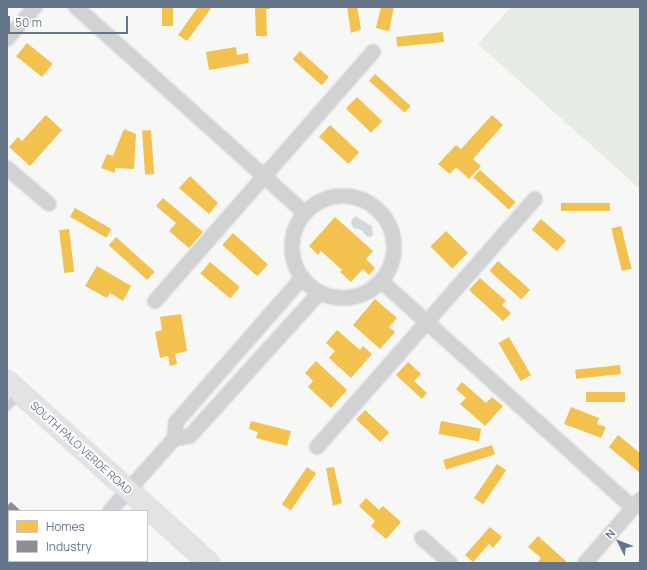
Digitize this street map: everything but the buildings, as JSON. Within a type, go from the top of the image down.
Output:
[{"type":"main road","name":"SOUTH PALO VERDE ROAD","points":[[11,393],[128,491],[208,563]]},
{"type":"street","points":[[7,39],[35,7]]},
{"type":"street","points":[[76,7],[305,213]]},
{"type":"street","points":[[155,301],[263,175],[373,52]]},
{"type":"street","points":[[7,168],[48,204]]},
{"type":"street","points":[[340,197],[363,200],[376,209],[389,226],[393,252],[389,267],[381,281],[368,292],[352,297],[335,298],[319,292],[302,278],[294,262],[292,245],[296,228],[305,213],[318,203],[340,197]]},
{"type":"street","points":[[317,447],[535,199]]},
{"type":"street","points":[[111,510],[174,439],[176,422],[302,278]]},
{"type":"street","points":[[381,281],[427,323],[637,504],[585,563]]},
{"type":"street","points":[[174,439],[190,436],[319,292]]},
{"type":"street","points":[[422,538],[450,563]]},
{"type":"shaded area","points":[[511,7],[640,7],[640,189],[478,44]]},
{"type":"shaded area","points":[[355,216],[372,226],[373,236],[368,237],[361,230],[353,228],[351,221]]}]
